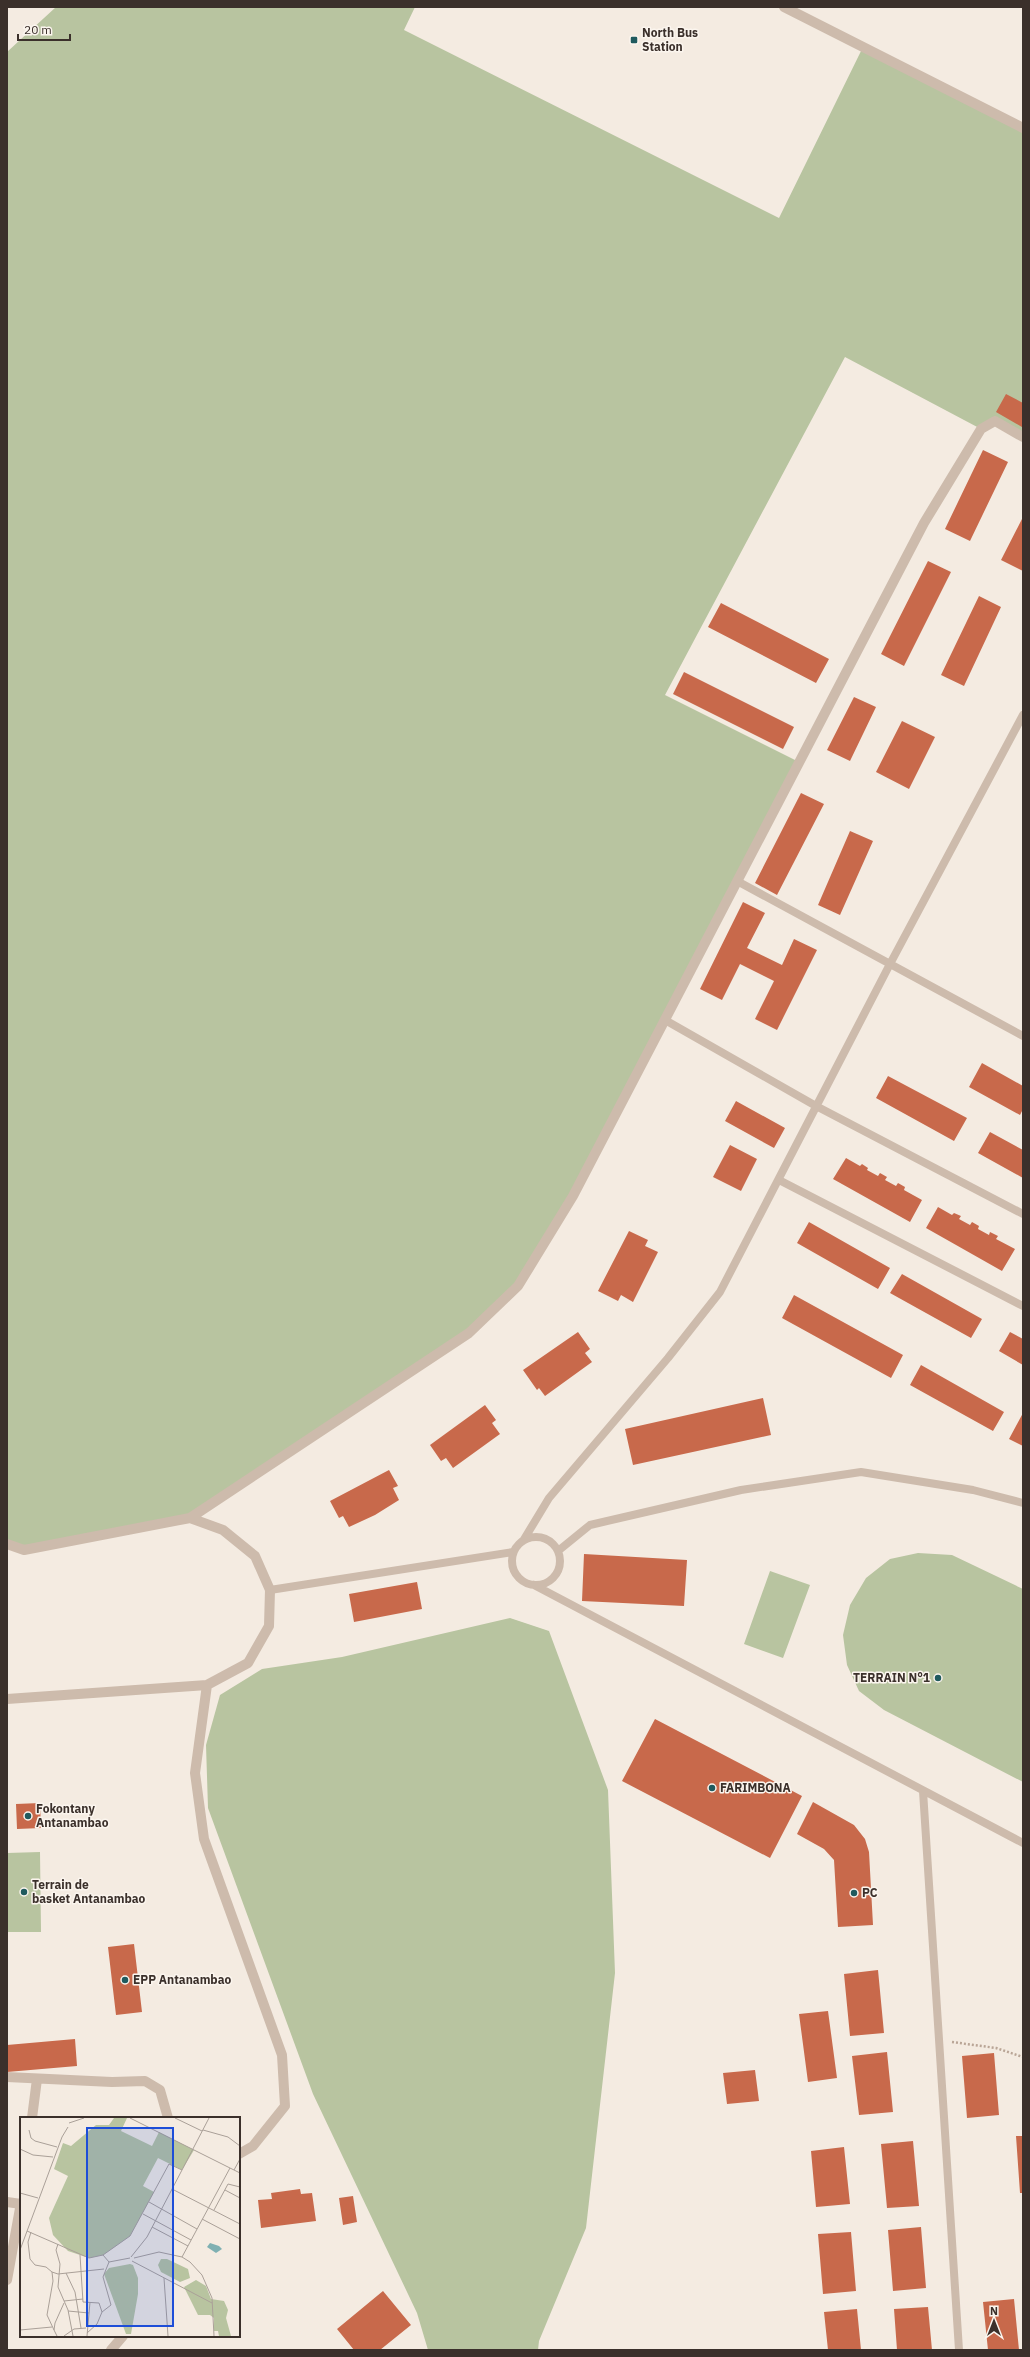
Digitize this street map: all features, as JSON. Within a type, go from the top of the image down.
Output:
[{"type":"street","points":[[784,7],[1023,128]]},
{"type":"street","points":[[7,1544],[24,1550],[190,1518],[469,1333],[518,1286],[573,1196],[924,523],[981,429],[995,422],[1023,437]]},
{"type":"street","points":[[7,1699],[207,1684],[248,1663],[269,1626],[270,1590],[255,1556],[223,1530],[190,1518]]},
{"type":"street","points":[[207,1684],[195,1773],[204,1838],[282,2055],[285,2106],[253,2146],[240,2153]]},
{"type":"street","points":[[7,2077],[112,2082],[145,2081],[160,2090],[168,2117]]},
{"type":"street","points":[[32,2117],[37,2079]]},
{"type":"street","points":[[7,2202],[20,2204]]},
{"type":"street","points":[[7,2280],[20,2209]]},
{"type":"street","points":[[111,2350],[122,2337]]},
{"type":"lane","points":[[1023,715],[1021,725],[890,964],[720,1292],[668,1358],[549,1498],[522,1541],[513,1552],[512,1567],[520,1580],[534,1585],[923,1792],[1023,1843]]},
{"type":"lane","points":[[737,881],[1023,1036]]},
{"type":"lane","points":[[665,1020],[816,1106],[1023,1214]]},
{"type":"lane","points":[[779,1180],[1023,1306]]},
{"type":"lane","points":[[558,1551],[590,1525],[741,1490],[861,1472],[973,1490],[1023,1503]]},
{"type":"lane","points":[[522,1541],[538,1537],[550,1542],[558,1551],[560,1559],[556,1575],[546,1583],[534,1585]]},
{"type":"lane","points":[[270,1590],[513,1552]]},
{"type":"lane","points":[[923,1792],[960,2350]]},
{"type":"path","points":[[939,2040],[996,2048],[1023,2057]]},
{"type":"green space","points":[[56,7],[415,7],[404,30],[779,218],[863,47],[1023,128],[1023,437],[995,422],[981,429],[845,357],[665,695],[799,762],[573,1196],[518,1286],[469,1333],[190,1518],[24,1550],[7,1544],[7,52]]},
{"type":"green space","name":"TERRAIN N°1","points":[[918,1553],[952,1555],[1023,1589],[1023,1782],[884,1710],[859,1691],[847,1665],[843,1635],[850,1605],[866,1578],[890,1559]]},
{"type":"green space","points":[[770,1571],[810,1585],[783,1658],[744,1644]]},
{"type":"green space","points":[[510,1618],[549,1631],[608,1790],[615,1973],[586,2228],[539,2341],[538,2350],[428,2350],[417,2313],[313,2094],[208,1808],[206,1745],[220,1695],[262,1669],[342,1657]]},
{"type":"green space","name":"Terrain de basket Antanambao","points":[[40,1852],[41,1932],[7,1932],[7,1853]]},
{"type":"building","points":[[1006,394],[1023,403],[1022,427],[996,412]]},
{"type":"building","points":[[983,450],[1008,462],[970,541],[945,529]]},
{"type":"building","points":[[1023,517],[1023,571],[1001,560]]},
{"type":"building","points":[[928,561],[951,572],[904,666],[881,654]]},
{"type":"building","points":[[979,596],[1001,607],[964,686],[941,675]]},
{"type":"building","points":[[721,603],[829,659],[816,683],[708,627]]},
{"type":"building","points":[[684,672],[794,727],[783,749],[673,694]]},
{"type":"building","points":[[854,697],[876,707],[850,761],[827,750]]},
{"type":"building","points":[[902,721],[935,737],[909,789],[876,772]]},
{"type":"building","points":[[801,793],[824,804],[777,895],[755,883]]},
{"type":"building","points":[[850,831],[873,841],[840,915],[818,905]]},
{"type":"building","points":[[743,902],[765,913],[747,948],[782,965],[794,939],[817,950],[777,1030],[755,1019],[774,981],[740,964],[722,1000],[700,989]]},
{"type":"building","points":[[982,1063],[1023,1086],[1023,1109],[1020,1115],[969,1087]]},
{"type":"building","points":[[888,1076],[967,1118],[954,1141],[876,1098]]},
{"type":"building","points":[[736,1101],[785,1128],[774,1148],[725,1121]]},
{"type":"building","points":[[990,1132],[1023,1150],[1023,1178],[978,1153]]},
{"type":"building","points":[[730,1145],[757,1159],[741,1191],[713,1177]]},
{"type":"building","points":[[846,1158],[860,1166],[862,1164],[868,1168],[867,1170],[878,1176],[880,1173],[887,1177],[885,1180],[896,1186],[898,1183],[905,1187],[904,1190],[922,1200],[910,1222],[833,1179]]},
{"type":"building","points":[[938,1207],[952,1215],[954,1213],[961,1216],[959,1219],[970,1225],[972,1222],[979,1226],[978,1229],[989,1235],[990,1232],[998,1236],[996,1239],[1015,1249],[1002,1271],[926,1228]]},
{"type":"building","points":[[809,1222],[890,1268],[878,1289],[797,1243]]},
{"type":"building","points":[[629,1231],[648,1240],[645,1246],[658,1252],[633,1302],[621,1295],[618,1301],[598,1291]]},
{"type":"building","points":[[902,1274],[982,1319],[971,1338],[890,1293]]},
{"type":"building","points":[[794,1295],[903,1355],[891,1378],[782,1318]]},
{"type":"building","points":[[578,1332],[590,1349],[585,1353],[592,1362],[545,1396],[539,1388],[537,1390],[523,1370]]},
{"type":"building","points":[[1010,1332],[1023,1339],[1023,1365],[999,1351]]},
{"type":"building","points":[[921,1365],[1004,1412],[993,1431],[910,1385]]},
{"type":"building","points":[[763,1398],[771,1435],[633,1465],[625,1429]]},
{"type":"building","points":[[485,1405],[496,1420],[492,1423],[500,1434],[453,1468],[446,1458],[441,1461],[430,1445]]},
{"type":"building","points":[[1023,1413],[1023,1446],[1009,1439]]},
{"type":"building","points":[[389,1470],[398,1486],[393,1488],[399,1500],[375,1515],[349,1527],[343,1516],[339,1518],[330,1501]]},
{"type":"building","points":[[584,1554],[687,1560],[684,1606],[582,1601]]},
{"type":"building","points":[[417,1582],[422,1609],[354,1622],[349,1594]]},
{"type":"building","name":"FARIMBONA","points":[[655,1719],[802,1796],[770,1858],[622,1781]]},
{"type":"building","name":"PC","points":[[813,1802],[854,1825],[865,1839],[869,1852],[873,1925],[838,1927],[834,1860],[824,1849],[797,1834]]},
{"type":"building","name":"Fokontany Antanambao","points":[[40,1803],[41,1828],[17,1829],[16,1804]]},
{"type":"building","name":"EPP Antanambao","points":[[134,1944],[142,2012],[116,2015],[108,1947]]},
{"type":"building","points":[[878,1970],[884,2033],[850,2036],[844,1974]]},
{"type":"building","points":[[828,2011],[837,2078],[808,2082],[799,2014]]},
{"type":"building","points":[[75,2039],[77,2066],[7,2072],[7,2045]]},
{"type":"building","points":[[887,2052],[893,2112],[859,2115],[852,2056]]},
{"type":"building","points":[[994,2053],[999,2115],[967,2118],[962,2056]]},
{"type":"building","points":[[755,2070],[759,2101],[727,2104],[723,2073]]},
{"type":"building","points":[[1016,2136],[1023,2136],[1023,2193],[1020,2193]]},
{"type":"building","points":[[913,2141],[919,2206],[887,2208],[881,2144]]},
{"type":"building","points":[[844,2147],[850,2204],[816,2207],[811,2151]]},
{"type":"building","points":[[300,2189],[301,2194],[312,2193],[316,2221],[261,2228],[258,2200],[272,2199],[271,2193]]},
{"type":"building","points":[[353,2196],[357,2222],[343,2225],[339,2198]]},
{"type":"building","points":[[921,2227],[926,2288],[893,2291],[888,2230]]},
{"type":"building","points":[[851,2232],[856,2291],[823,2294],[818,2234]]},
{"type":"building","points":[[383,2291],[411,2325],[380,2350],[354,2350],[337,2329]]},
{"type":"building","points":[[1014,2299],[1019,2350],[988,2350],[983,2302]]},
{"type":"building","points":[[928,2307],[932,2350],[897,2350],[894,2309]]},
{"type":"building","points":[[857,2309],[861,2350],[828,2350],[824,2312]]},
{"type":"place","name":"North Bus Station","points":[[634,40]]},
{"type":"place","name":"TERRAIN N°1","points":[[938,1678]]},
{"type":"place","name":"FARIMBONA","points":[[712,1788]]},
{"type":"place","name":"Fokontany Antanambao","points":[[28,1816]]},
{"type":"place","name":"Terrain de basket Antanambao","points":[[24,1892]]},
{"type":"place","name":"PC","points":[[854,1893]]},
{"type":"place","name":"EPP Antanambao","points":[[125,1980]]}]
